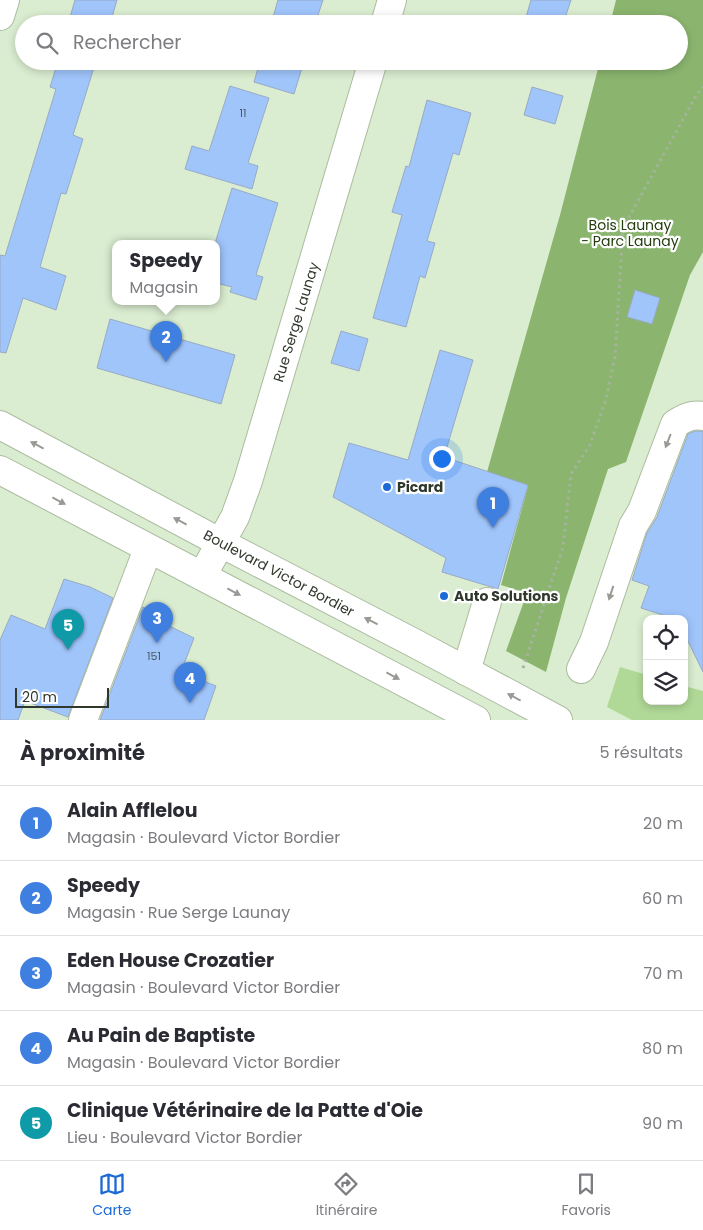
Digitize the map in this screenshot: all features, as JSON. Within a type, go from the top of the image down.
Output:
[{"type":"main road","points":[[0,16],[5,0]]},
{"type":"main road","points":[[388,15],[392,0]]},
{"type":"main road","name":"Rue Serge Launay","points":[[202,576],[235,517],[248,481],[371,70]]},
{"type":"main road","points":[[582,668],[594,642],[633,526],[642,511],[675,424],[685,417],[703,416]]},
{"type":"main road","name":"Boulevard Victor Bordier","points":[[0,425],[558,720]]},
{"type":"main road","points":[[0,470],[476,720]]},
{"type":"main road","points":[[83,720],[148,549]]},
{"type":"main road","points":[[466,671],[487,602]]},
{"type":"path","points":[[513,697],[564,547],[571,474],[590,445],[606,400],[615,357],[623,228],[697,94],[703,87]]},
{"type":"green space","name":"Bois Launay - Parc Launay","points":[[616,0],[703,0],[703,252],[690,275],[626,462],[608,469],[566,598],[546,672],[506,651],[527,593],[501,585],[528,486],[487,472],[560,215],[598,70],[688,70],[688,15],[612,15]]},
{"type":"green space","points":[[620,667],[643,674],[643,705],[688,705],[688,687],[703,691],[703,720],[632,720],[607,707]]},
{"type":"building","points":[[75,0],[117,0],[113,15],[71,15]]},
{"type":"building","points":[[278,0],[323,0],[318,15],[274,15]]},
{"type":"building","points":[[531,0],[571,0],[566,15],[527,15]]},
{"type":"building","points":[[55,70],[93,70],[73,135],[83,139],[66,194],[61,193],[40,267],[66,276],[56,310],[23,298],[6,353],[0,352],[0,255],[5,256],[56,89],[50,87]]},
{"type":"building","points":[[257,70],[301,70],[294,94],[254,82]]},
{"type":"building","points":[[230,86],[269,98],[248,163],[258,166],[252,189],[185,169],[192,146],[209,151]]},
{"type":"building","points":[[532,87],[563,96],[555,124],[524,115]]},
{"type":"building","points":[[427,100],[471,113],[459,155],[453,153],[427,241],[435,243],[425,278],[420,276],[406,327],[373,318],[402,215],[392,212],[406,166],[409,167]]},
{"type":"building","points":[[232,188],[278,203],[256,275],[263,277],[256,300],[230,292],[232,287],[220,284],[220,240],[216,240]]},
{"type":"building","points":[[635,290],[660,298],[652,324],[627,317]]},
{"type":"building","points":[[110,319],[235,355],[221,404],[97,368]]},
{"type":"building","points":[[341,331],[368,339],[359,371],[331,363]]},
{"type":"building","points":[[440,350],[473,360],[444,457],[528,485],[498,589],[442,572],[446,558],[333,497],[349,443],[408,460]]},
{"type":"building","points":[[695,431],[703,431],[703,672],[688,641],[688,615],[663,615],[641,608],[649,586],[632,580],[647,533],[657,517],[688,434]]},
{"type":"building","points":[[64,579],[90,587],[113,598],[68,717],[25,701],[18,720],[0,720],[0,640],[11,615],[45,629]]},
{"type":"building","points":[[143,607],[162,618],[161,622],[194,638],[181,672],[216,686],[204,720],[100,720]]},
{"type":"place","name":"Speedy","points":[[166,362]]},
{"type":"place","name":"Picard","points":[[387,487]]},
{"type":"place","name":"Alain Afflelou","points":[[493,528]]},
{"type":"place","name":"Auto Solutions","points":[[444,596]]},
{"type":"place","name":"Eden House Crozatier","points":[[157,643]]},
{"type":"place","name":"Clinique Vétérinaire de la Patte d'Oie","points":[[68,650]]},
{"type":"place","name":"Au Pain de Baptiste","points":[[190,703]]}]
